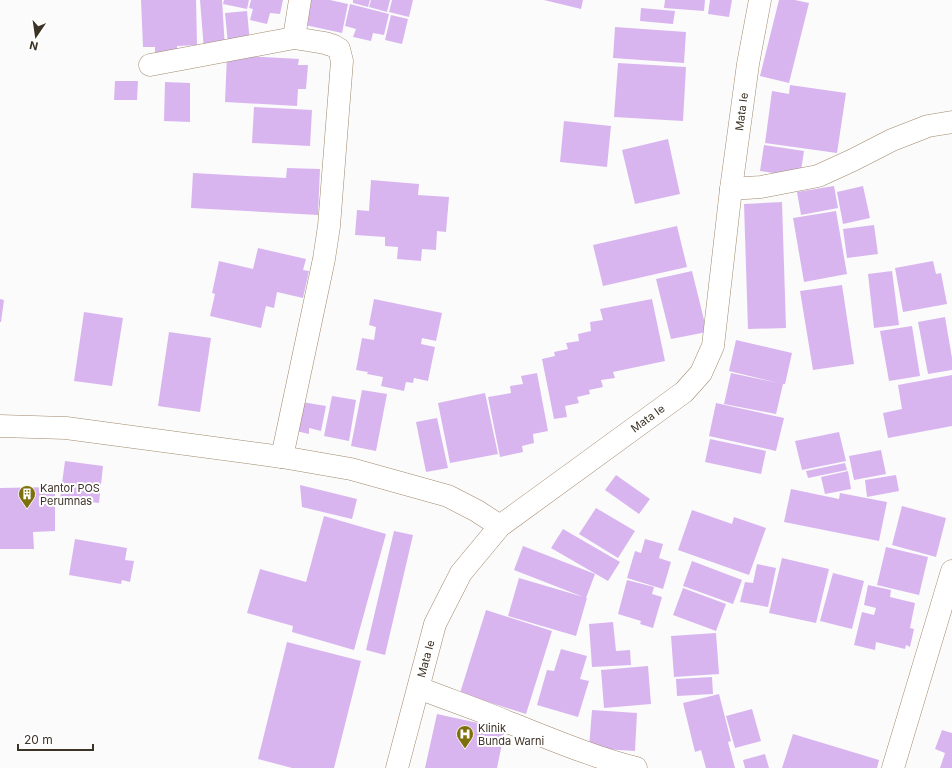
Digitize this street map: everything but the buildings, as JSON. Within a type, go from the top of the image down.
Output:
[{"type":"street","points":[[294,38],[300,0]]},
{"type":"street","name":"Mata Ie","points":[[397,768],[435,624],[461,573],[500,526],[684,392],[701,373],[713,346],[731,189],[748,64],[760,0]]},
{"type":"street","points":[[150,65],[294,38],[325,43],[334,46],[339,50],[342,61],[329,226],[324,259],[282,457]]},
{"type":"street","points":[[731,189],[761,187],[818,176],[892,140],[928,126],[952,122]]},
{"type":"street","points":[[0,426],[66,428],[282,457],[350,469],[448,496],[477,510],[500,526]]},
{"type":"street","points":[[893,768],[952,571]]},
{"type":"street","points":[[419,688],[618,764],[636,768]]},
{"type":"place","name":"Kantor POS Perumnas","points":[[27,509]]},
{"type":"place","name":"Klinik Bunda Warni","points":[[465,749]]}]
